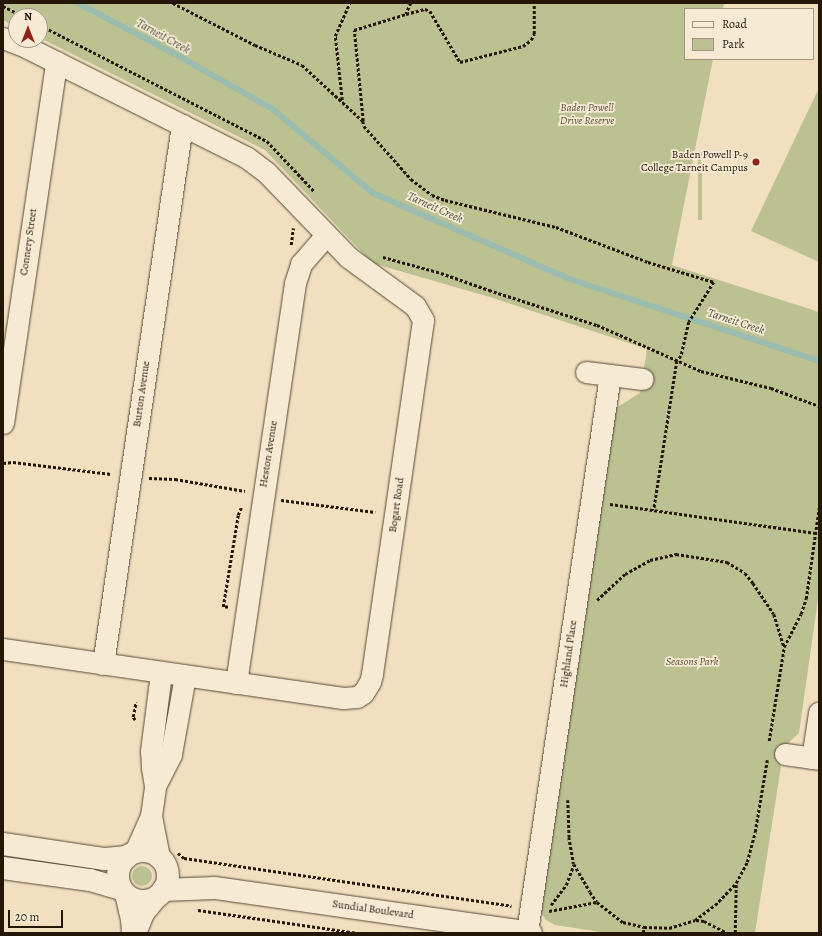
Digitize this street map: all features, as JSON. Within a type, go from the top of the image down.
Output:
[{"type":"street","points":[[3,38],[26,47],[182,124],[232,149],[257,164],[326,235]]},
{"type":"street","name":"Connery Street","points":[[3,423],[56,62]]},
{"type":"street","name":"Burton Avenue","points":[[103,664],[182,124]]},
{"type":"street","name":"Bogart Road","points":[[236,683],[343,698],[357,696],[367,689],[372,674],[423,320],[415,306],[361,268],[326,235]]},
{"type":"street","name":"Heston Avenue","points":[[236,683],[258,496],[297,273],[306,257],[326,235]]},
{"type":"street","points":[[586,372],[643,379]]},
{"type":"street","name":"Highland Place","points":[[528,932],[610,375]]},
{"type":"street","points":[[3,649],[236,683]]},
{"type":"street","points":[[132,933],[130,909],[118,876],[119,868],[131,854],[151,816],[155,786],[151,757],[152,729],[161,673]]},
{"type":"street","points":[[155,786],[171,754],[184,676]]},
{"type":"street","points":[[774,752],[816,759],[819,713]]},
{"type":"street","points":[[152,729],[175,733]]},
{"type":"street","points":[[135,933],[143,913],[160,893],[167,875],[160,855],[151,816]]},
{"type":"street","points":[[3,844],[105,859],[151,852],[160,855]]},
{"type":"street","name":"Sundial Boulevard","points":[[160,855],[215,888]]},
{"type":"street","points":[[3,868],[90,880],[123,891],[132,898],[140,900],[149,900],[160,893]]},
{"type":"street","name":"Sundial Boulevard","points":[[160,893],[215,888],[531,933]]},
{"type":"path","points":[[173,3],[255,45],[295,61],[313,74],[363,121]]},
{"type":"path","points":[[342,100],[335,36],[350,3]]},
{"type":"path","points":[[406,14],[411,3]]},
{"type":"path","points":[[534,3],[534,34],[531,40],[523,46],[460,62],[430,11],[426,9],[354,30],[364,126],[411,179],[432,195],[452,202],[556,227],[648,262],[714,282],[689,322],[681,356],[677,361],[654,510]]},
{"type":"path","points":[[48,29],[267,141],[321,198]]},
{"type":"path","points":[[290,247],[294,224]]},
{"type":"path","points":[[382,257],[441,273],[488,290],[598,325],[644,344],[677,361],[715,375],[771,388],[819,406]]},
{"type":"path","points":[[3,463],[13,462],[130,477],[175,479],[236,488],[258,496],[396,515]]},
{"type":"path","points":[[230,608],[224,607],[238,515],[248,498],[258,496]]},
{"type":"path","points":[[609,512],[610,504],[816,533]]},
{"type":"path","points":[[569,795],[569,837],[574,864],[581,879],[598,902],[623,922],[644,927],[669,928],[695,920],[715,905],[736,883],[747,862],[756,832],[774,752],[784,647],[801,614],[806,599],[819,508]]},
{"type":"path","points":[[596,594],[595,601],[625,574],[650,560],[676,554],[727,562],[745,573],[774,614],[784,647]]},
{"type":"path","points":[[160,855],[166,843],[184,858],[531,910]]},
{"type":"path","points":[[574,864],[566,885],[559,896],[544,912],[598,902]]},
{"type":"path","points":[[735,933],[736,883]]},
{"type":"path","points":[[197,910],[357,933]]},
{"type":"path","points":[[695,920],[704,921],[728,933]]},
{"type":"path","points":[[643,933],[644,927]]},
{"type":"green space","points":[[3,3],[724,3],[723,8],[684,8],[684,60],[713,60],[672,265],[819,312],[819,592],[799,733],[784,747],[755,933],[607,933],[555,925],[546,920],[542,914],[540,906],[611,411],[640,393],[647,349],[493,298],[372,263],[265,150],[48,42],[48,8],[8,8],[8,23],[3,20]]},
{"type":"green space","points":[[819,88],[819,262],[751,231]]},
{"type":"green space","points":[[698,152],[702,152],[702,220],[698,220]]},
{"type":"green space","points":[[142,866],[149,869],[152,876],[149,883],[142,886],[135,883],[132,876],[135,869]]},
{"type":"waterway","name":"Tarneit Creek","points":[[78,3],[184,59],[273,109],[373,193],[570,279],[819,361]]},
{"type":"place","name":"Baden Powell P-9 College Tarneit Campus","points":[[756,162]]},
{"type":"park label","name":"Baden Powell Drive Reserve","points":[[587,115]]},
{"type":"park label","name":"Seasons Park","points":[[692,662]]}]
